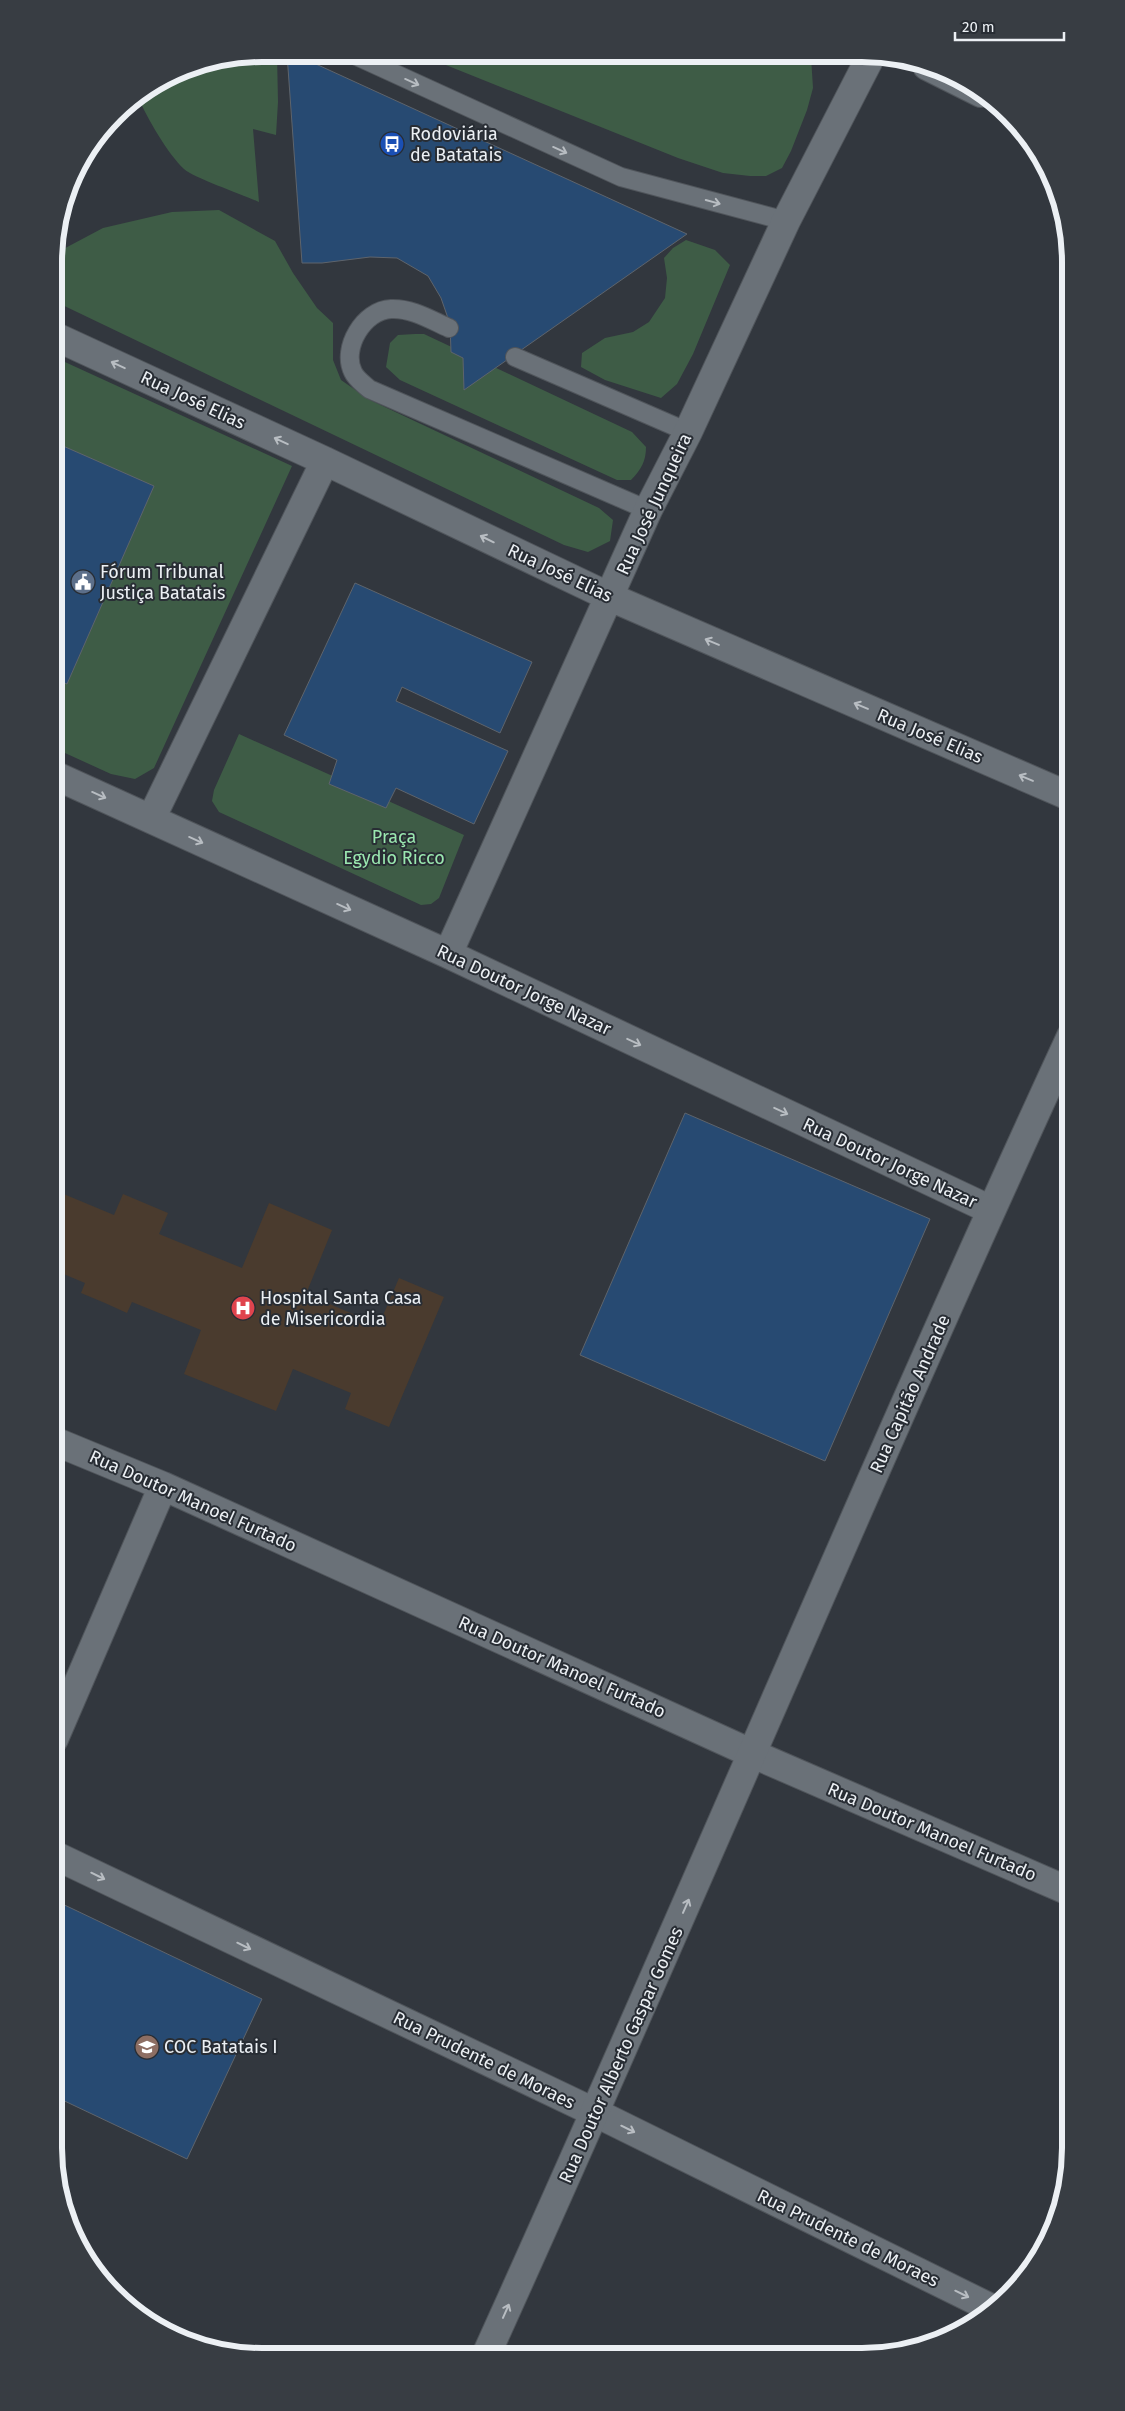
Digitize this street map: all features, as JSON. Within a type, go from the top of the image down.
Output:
[{"type":"street","name":"Rua José Junqueira","points":[[448,954],[648,510],[688,432],[786,221],[868,62]]},
{"type":"street","name":"Rua José Elias","points":[[62,340],[325,461],[610,597],[1062,793]]},
{"type":"street","points":[[151,819],[325,461]]},
{"type":"street","name":"Rua Doutor Jorge Nazar","points":[[62,779],[448,954],[991,1210]]},
{"type":"street","name":"Rua Capitão Andrade","points":[[753,1754],[991,1210],[1062,1056]]},
{"type":"street","name":"Rua Doutor Manoel Furtado","points":[[62,1444],[163,1486],[753,1754],[1062,1888]]},
{"type":"street","points":[[62,1720],[163,1486]]},
{"type":"street","name":"Rua Doutor Alberto Gaspar Gomes","points":[[489,2348],[596,2114],[753,1754]]},
{"type":"street","name":"Rua Prudente de Moraes","points":[[62,1859],[596,2114],[986,2306]]},
{"type":"lane","points":[[369,62],[621,177],[786,221]]},
{"type":"lane","points":[[449,328],[409,310],[389,309],[369,318],[357,331],[350,359],[353,373],[369,389],[648,510]]},
{"type":"lane","points":[[516,357],[688,432]]},
{"type":"shaded area","name":"Hospital Santa Casa de Misericordia","points":[[62,1193],[114,1215],[123,1194],[168,1213],[159,1234],[242,1268],[269,1203],[332,1230],[306,1294],[379,1325],[399,1278],[444,1297],[389,1427],[345,1409],[351,1393],[293,1369],[276,1411],[184,1374],[201,1330],[132,1302],[127,1313],[81,1293],[85,1283],[62,1273]]},
{"type":"green space","points":[[277,62],[276,135],[253,129],[259,202],[189,173],[171,154],[141,104],[162,89],[198,73],[236,64]]},
{"type":"green space","points":[[438,62],[811,62],[813,88],[807,110],[791,151],[782,168],[766,176],[750,176],[723,173],[678,158]]},
{"type":"green space","points":[[219,210],[275,241],[293,273],[317,308],[333,323],[333,360],[341,380],[370,400],[599,508],[613,520],[610,541],[588,552],[564,545],[62,305],[63,249],[103,228],[172,212]]},
{"type":"green space","points":[[686,240],[715,250],[730,265],[693,354],[677,384],[661,398],[605,380],[581,367],[582,353],[605,338],[633,332],[649,322],[665,298],[667,278],[664,258],[673,248]]},
{"type":"green space","points":[[424,334],[632,432],[646,447],[644,461],[638,473],[631,480],[617,480],[400,380],[386,367],[390,343],[398,335]]},
{"type":"green space","points":[[62,361],[292,466],[154,768],[135,779],[111,774],[62,752]]},
{"type":"green space","name":"Praça Egydio Ricco","points":[[239,734],[464,835],[439,898],[431,904],[421,905],[219,812],[212,801],[214,790]]},
{"type":"building","name":"Rodoviária de Batatais","points":[[288,62],[311,62],[687,234],[464,390],[463,358],[451,352],[450,324],[441,298],[428,276],[397,258],[370,257],[322,263],[302,263]]},
{"type":"building","name":"Fórum Tribunal Justiça Batatais","points":[[62,446],[154,486],[67,684],[62,682]]},
{"type":"building","points":[[355,583],[532,662],[500,733],[402,687],[396,701],[508,751],[474,824],[396,788],[386,808],[329,784],[337,760],[284,735]]},
{"type":"building","points":[[685,1113],[930,1219],[825,1461],[580,1355]]},
{"type":"building","name":"COC Batatais I","points":[[62,1904],[262,1999],[187,2159],[62,2100]]},
{"type":"place","name":"Rodoviária de Batatais","points":[[392,144]]},
{"type":"place","name":"Fórum Tribunal Justiça Batatais","points":[[83,582]]},
{"type":"place","name":"Hospital Santa Casa de Misericordia","points":[[243,1308]]},
{"type":"place","name":"COC Batatais I","points":[[147,2047]]}]
